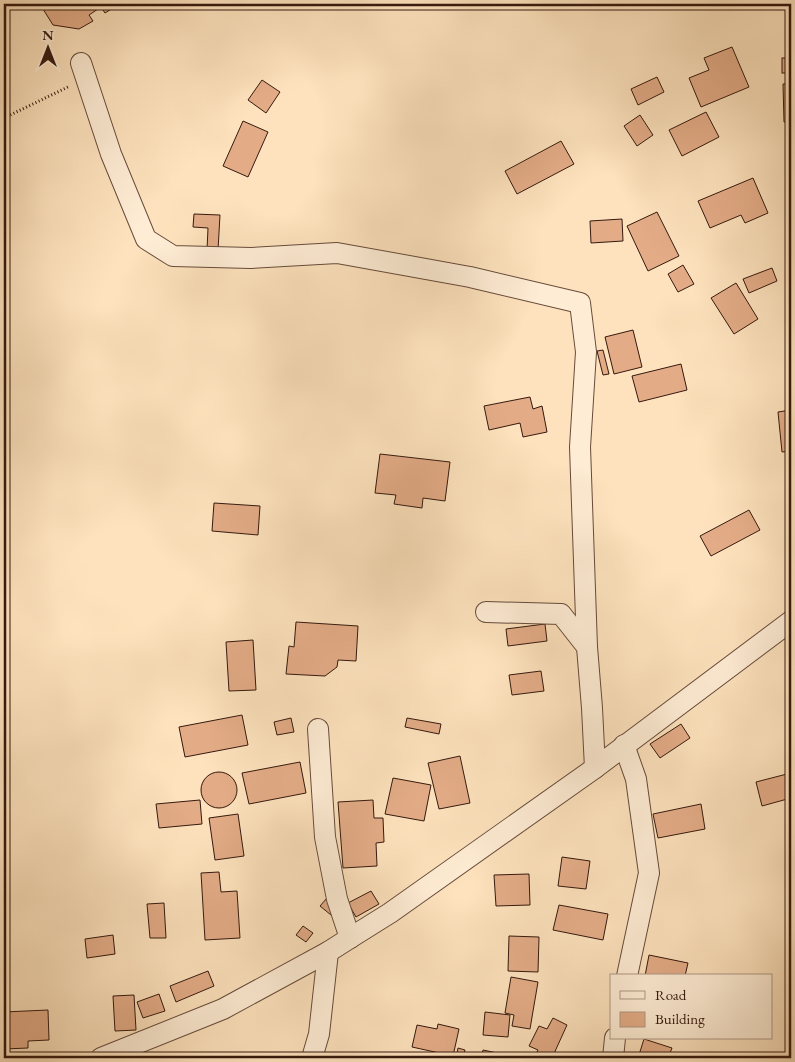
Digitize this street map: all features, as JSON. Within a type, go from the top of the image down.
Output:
[{"type":"street","points":[[84,71],[112,154],[146,239],[174,256],[251,258],[337,252],[470,277],[580,304],[586,352],[580,447],[587,647],[595,768]]},
{"type":"street","points":[[486,612],[561,614],[587,647]]},
{"type":"street","points":[[101,1058],[223,1009],[328,952],[390,913],[595,768],[791,621]]},
{"type":"street","points":[[318,729],[325,837],[337,899],[350,938]]},
{"type":"street","points":[[624,745],[636,779],[649,873],[627,974]]},
{"type":"street","points":[[312,1058],[319,1034],[328,952]]},
{"type":"street","points":[[613,1058],[615,1040]]},
{"type":"path","points":[[4,118],[84,71]]},
{"type":"building","points":[[52,4],[118,5],[105,13],[101,7],[89,15],[93,21],[79,29],[53,25],[43,9]]},
{"type":"building","points":[[732,47],[749,87],[701,107],[689,78],[709,70],[704,58]]},
{"type":"building","points":[[782,58],[791,58],[791,73],[782,73]]},
{"type":"building","points":[[657,77],[664,92],[638,105],[631,89]]},
{"type":"building","points":[[262,80],[280,92],[266,113],[248,100]]},
{"type":"building","points":[[783,84],[791,84],[791,122],[784,122]]},
{"type":"building","points":[[706,112],[719,137],[682,156],[669,130]]},
{"type":"building","points":[[640,115],[653,135],[637,146],[624,126]]},
{"type":"building","points":[[243,121],[268,132],[248,177],[223,166]]},
{"type":"building","points":[[561,141],[574,164],[517,194],[505,171]]},
{"type":"building","points":[[753,178],[768,213],[745,223],[741,215],[710,228],[698,201]]},
{"type":"building","points":[[657,212],[679,256],[648,271],[627,226]]},
{"type":"building","points":[[194,214],[220,215],[218,250],[207,250],[208,228],[193,227]]},
{"type":"building","points":[[622,219],[623,241],[591,243],[590,221]]},
{"type":"building","points":[[683,265],[694,284],[678,292],[668,274]]},
{"type":"building","points":[[772,268],[777,281],[749,293],[743,279]]},
{"type":"building","points":[[736,283],[758,319],[734,334],[711,298]]},
{"type":"building","points":[[633,330],[642,367],[614,374],[605,337]]},
{"type":"building","points":[[603,350],[609,374],[603,375],[597,351]]},
{"type":"building","points":[[681,364],[687,390],[639,402],[632,376]]},
{"type":"building","points":[[530,397],[533,409],[542,406],[547,432],[523,437],[520,423],[489,430],[484,406]]},
{"type":"building","points":[[791,410],[791,451],[782,452],[778,412]]},
{"type":"building","points":[[380,454],[450,462],[445,501],[423,498],[422,508],[394,504],[396,495],[375,493]]},
{"type":"building","points":[[214,503],[260,506],[258,535],[212,531]]},
{"type":"building","points":[[749,510],[760,530],[711,556],[700,536]]},
{"type":"building","points":[[296,622],[358,626],[356,661],[338,660],[337,667],[325,676],[286,674],[289,646],[294,647]]},
{"type":"building","points":[[545,624],[547,641],[508,646],[506,629]]},
{"type":"building","points":[[253,640],[256,690],[229,691],[226,642]]},
{"type":"building","points":[[541,671],[544,691],[512,695],[509,675]]},
{"type":"building","points":[[242,715],[248,745],[185,757],[179,727]]},
{"type":"building","points":[[291,718],[294,732],[277,735],[274,722]]},
{"type":"building","points":[[407,718],[441,724],[439,734],[405,727]]},
{"type":"building","points":[[681,724],[690,738],[660,758],[650,744]]},
{"type":"building","points":[[460,756],[470,803],[439,809],[428,763]]},
{"type":"building","points":[[300,762],[306,793],[249,804],[242,773]]},
{"type":"building","points":[[219,772],[231,778],[237,790],[231,802],[219,808],[207,802],[201,790],[207,778]]},
{"type":"building","points":[[787,774],[791,798],[762,806],[756,782]]},
{"type":"building","points":[[393,778],[431,785],[424,821],[385,814]]},
{"type":"building","points":[[200,800],[202,824],[159,828],[156,804]]},
{"type":"building","points":[[373,800],[374,818],[383,818],[384,842],[376,843],[377,866],[343,868],[338,802]]},
{"type":"building","points":[[701,804],[705,829],[658,838],[653,814]]},
{"type":"building","points":[[238,814],[244,856],[215,860],[209,818]]},
{"type":"building","points":[[562,857],[590,861],[586,889],[558,886]]},
{"type":"building","points":[[219,872],[221,892],[237,891],[240,938],[205,940],[201,873]]},
{"type":"building","points":[[529,874],[530,905],[496,906],[494,875]]},
{"type":"building","points":[[371,891],[379,904],[356,917],[348,903]]},
{"type":"building","points":[[327,898],[338,908],[331,915],[320,906]]},
{"type":"building","points":[[164,903],[166,938],[150,938],[147,904]]},
{"type":"building","points":[[559,905],[608,914],[603,940],[553,930]]},
{"type":"building","points":[[303,926],[313,933],[306,942],[296,935]]},
{"type":"building","points":[[113,935],[115,954],[87,958],[85,939]]},
{"type":"building","points":[[509,936],[539,937],[538,972],[508,971]]},
{"type":"building","points":[[649,955],[688,963],[685,974],[645,974]]},
{"type":"building","points":[[208,971],[214,986],[176,1002],[170,986]]},
{"type":"building","points":[[511,977],[538,982],[530,1029],[512,1026],[514,1015],[505,1013]]},
{"type":"building","points":[[159,994],[165,1011],[143,1018],[137,1002]]},
{"type":"building","points":[[134,995],[136,1030],[115,1031],[113,996]]},
{"type":"building","points":[[48,1010],[49,1040],[28,1041],[28,1048],[4,1049],[4,1012]]},
{"type":"building","points":[[485,1012],[510,1015],[508,1037],[483,1035]]},
{"type":"building","points":[[553,1018],[567,1025],[552,1058],[550,1058],[529,1046],[539,1026],[547,1029]]},
{"type":"building","points":[[438,1024],[459,1029],[453,1056],[412,1047],[417,1025],[437,1029]]},
{"type":"building","points":[[644,1040],[672,1048],[668,1058],[638,1058]]},
{"type":"building","points":[[458,1048],[465,1050],[463,1058],[456,1058]]},
{"type":"building","points":[[483,1050],[502,1054],[501,1058],[481,1058]]}]
